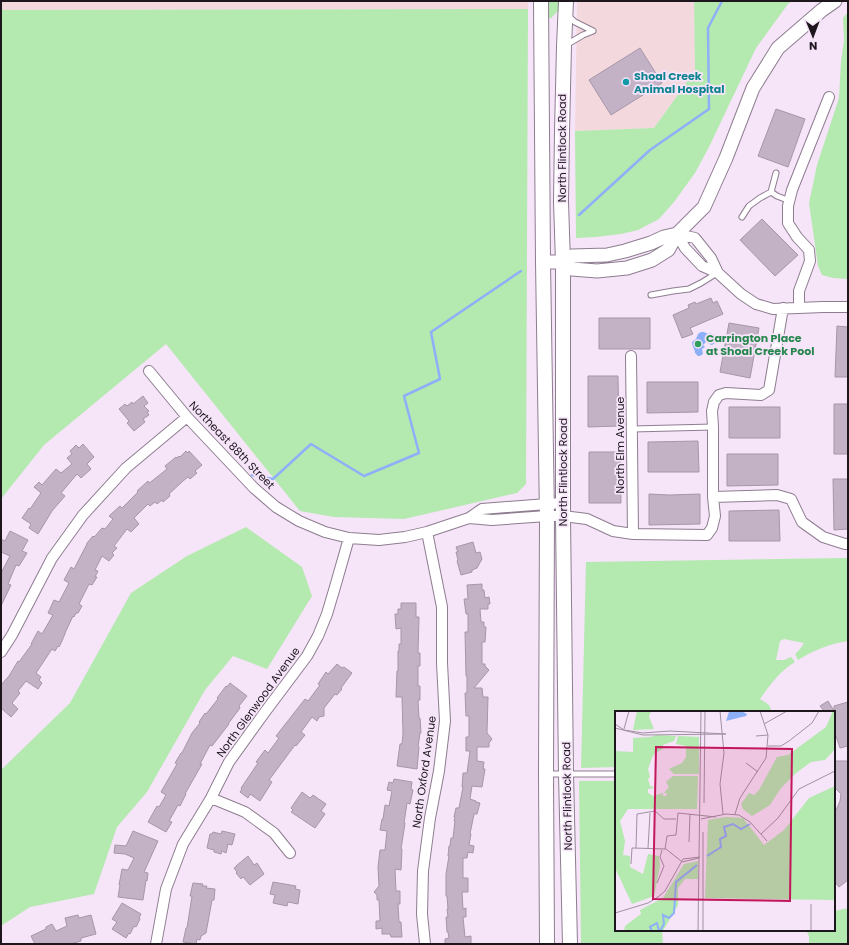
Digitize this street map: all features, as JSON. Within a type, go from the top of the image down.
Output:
[{"type":"main road","name":"North Flintlock Road","points":[[541,1],[547,510],[547,944]]},
{"type":"main road","name":"North Flintlock Road","points":[[566,6],[561,202],[563,262],[563,510],[566,774],[570,944]]},
{"type":"main road","points":[[541,33],[564,39]]},
{"type":"street","points":[[677,234],[704,207],[726,158],[753,88],[778,48],[822,10],[835,1]]},
{"type":"street","points":[[799,308],[799,292],[810,261],[809,250],[797,237],[788,223],[788,206],[792,190],[829,97]]},
{"type":"street","points":[[543,262],[563,262],[572,256],[606,255],[625,251],[677,234],[695,238],[711,258],[718,273],[741,294],[756,304],[773,309],[848,307]]},
{"type":"street","points":[[783,308],[769,390],[761,395],[726,393],[719,395],[714,402],[712,411],[713,497],[777,494],[791,499],[802,522],[823,537],[848,544]]},
{"type":"street","name":"North Elm Avenue","points":[[631,356],[632,534]]},
{"type":"street","name":"Northeast 88th Street","points":[[149,371],[187,417],[254,488],[276,507],[299,521],[325,532],[349,538],[378,540],[405,537],[427,532],[469,518],[482,509],[563,510],[613,531],[632,534],[707,535],[712,528],[715,516],[713,497]]},
{"type":"street","points":[[1,652],[12,635],[52,558],[83,514],[126,468],[187,417]]},
{"type":"street","name":"North Oxford Avenue","points":[[425,944],[422,914],[423,871],[445,721],[442,663],[442,607],[427,532]]},
{"type":"street","name":"North Glenwood Avenue","points":[[156,944],[166,889],[183,844],[211,798],[229,762],[307,656],[318,636],[327,614],[349,538]]},
{"type":"street","points":[[211,798],[245,812],[274,833],[290,853]]},
{"type":"lane","points":[[564,39],[593,31],[575,22],[568,16],[566,6]]},
{"type":"lane","points":[[742,217],[749,206],[771,192],[776,173]]},
{"type":"lane","points":[[771,192],[790,201]]},
{"type":"lane","points":[[651,295],[672,290],[689,289],[718,273]]},
{"type":"lane","points":[[632,429],[712,427]]},
{"type":"lane","points":[[546,774],[615,774]]},
{"type":"shaded area","points":[[1,1],[528,1],[528,9],[1,10]]},
{"type":"shaded area","points":[[577,1],[694,1],[695,71],[654,128],[575,131]]},
{"type":"green space","points":[[547,1],[562,1],[559,9],[551,18],[547,15]]},
{"type":"green space","points":[[694,1],[792,1],[788,4],[756,48],[695,173],[674,202],[659,219],[638,230],[621,234],[576,238],[575,131],[654,128],[695,71]]},
{"type":"green space","points":[[528,9],[526,484],[517,493],[404,519],[334,517],[300,511],[166,344],[44,445],[1,499],[1,10]]},
{"type":"green space","points":[[848,12],[848,279],[833,278],[822,275],[818,266],[809,203],[817,165],[839,98],[841,61],[844,41],[843,18]]},
{"type":"green space","points":[[246,527],[302,567],[312,596],[267,669],[233,656],[205,690],[147,792],[117,827],[94,894],[30,907],[1,926],[1,770],[70,703],[131,593],[187,556]]},
{"type":"green space","points":[[848,558],[848,641],[822,648],[798,660],[795,654],[804,643],[784,639],[780,641],[776,660],[784,660],[791,657],[795,662],[780,674],[760,699],[769,705],[772,711],[615,711],[615,767],[581,768],[586,562]]},
{"type":"green space","points":[[579,781],[615,781],[615,931],[662,931],[663,944],[581,944]]},
{"type":"green space","points":[[848,908],[848,944],[809,944],[809,936],[806,931],[835,931],[835,911]]},
{"type":"water","name":"Carrington Place at Shoal Creek Pool","points":[[701,332],[708,334],[710,333],[716,336],[717,339],[712,345],[706,342],[703,345],[705,347],[702,349],[703,354],[698,356],[695,353],[692,342]]},
{"type":"building","name":"Shoal Creek Animal Hospital","points":[[640,48],[662,83],[611,115],[589,80]]},
{"type":"building","points":[[776,109],[805,119],[788,167],[758,156]]},
{"type":"building","points":[[762,219],[798,255],[775,276],[740,240]]},
{"type":"building","points":[[711,298],[713,303],[717,301],[723,314],[690,328],[693,334],[682,338],[673,315],[689,308],[688,305],[695,302],[696,304]]},
{"type":"building","points":[[599,318],[650,318],[650,349],[599,349]]},
{"type":"building","points":[[729,323],[759,328],[750,378],[720,372]]},
{"type":"building","points":[[837,326],[848,327],[848,377],[835,377]]},
{"type":"building","points":[[588,376],[618,376],[619,426],[588,427]]},
{"type":"building","points":[[647,382],[698,382],[698,412],[647,413]]},
{"type":"building","points":[[143,396],[148,403],[144,406],[149,411],[147,412],[149,415],[143,419],[145,422],[134,431],[127,423],[129,421],[119,409],[125,404],[127,406],[132,402],[133,404]]},
{"type":"building","points":[[834,404],[848,404],[848,454],[834,454]]},
{"type":"building","points":[[729,407],[780,407],[780,438],[729,438]]},
{"type":"building","points":[[698,441],[699,472],[648,472],[648,442]]},
{"type":"building","points":[[83,444],[94,457],[87,464],[91,469],[81,478],[77,474],[61,493],[65,496],[52,511],[38,534],[29,528],[31,524],[22,518],[41,493],[34,487],[39,482],[42,485],[56,469],[61,473],[72,464],[67,458],[72,454],[70,451],[76,445],[79,448]]},
{"type":"building","points":[[186,451],[188,453],[189,451],[202,465],[195,471],[197,473],[190,479],[188,477],[183,481],[163,502],[162,500],[157,504],[155,502],[150,506],[148,504],[134,518],[139,524],[131,532],[127,529],[114,546],[117,548],[112,553],[114,555],[109,561],[102,556],[95,570],[98,571],[95,577],[97,577],[92,585],[89,584],[79,604],[82,606],[78,613],[76,613],[74,617],[73,616],[59,647],[58,646],[55,651],[52,649],[36,673],[41,677],[39,680],[42,683],[38,689],[26,681],[18,691],[20,693],[12,703],[18,709],[11,717],[1,708],[1,685],[32,644],[38,631],[42,634],[53,615],[48,613],[54,600],[59,602],[69,583],[64,580],[71,567],[74,569],[87,543],[93,536],[94,537],[102,528],[105,529],[113,519],[109,516],[120,506],[122,508],[148,481],[149,483],[152,481],[167,469],[165,466],[176,457],[180,457]]},
{"type":"building","points":[[589,452],[620,452],[621,503],[589,503]]},
{"type":"building","points":[[727,454],[778,454],[778,485],[727,486]]},
{"type":"building","points":[[833,479],[848,479],[848,529],[834,530]]},
{"type":"building","points":[[649,494],[700,494],[700,524],[649,525]]},
{"type":"building","points":[[779,510],[780,541],[729,541],[729,511]]},
{"type":"building","points":[[10,531],[28,540],[22,551],[27,553],[19,566],[16,565],[8,584],[11,585],[1,606],[1,573],[10,556],[1,552],[1,539],[5,541]]},
{"type":"building","points":[[473,542],[476,553],[480,552],[482,559],[477,568],[472,570],[472,572],[461,575],[457,561],[456,552],[458,552],[456,547]]},
{"type":"building","points":[[482,584],[482,590],[484,590],[485,598],[489,597],[490,604],[488,604],[488,609],[480,609],[481,622],[484,622],[484,627],[486,627],[485,642],[482,642],[482,664],[485,664],[489,670],[474,688],[482,688],[483,697],[488,697],[487,733],[492,739],[489,743],[489,747],[477,747],[477,761],[484,762],[483,769],[485,769],[482,787],[472,786],[470,799],[480,803],[477,814],[474,814],[470,834],[469,845],[474,846],[473,853],[468,852],[467,858],[463,858],[463,878],[468,878],[468,892],[462,892],[463,909],[466,908],[466,917],[463,917],[465,937],[471,936],[471,944],[445,944],[445,939],[449,938],[446,917],[448,917],[448,909],[446,896],[446,874],[449,846],[451,838],[453,838],[454,817],[456,808],[459,808],[463,787],[463,773],[467,773],[470,751],[466,751],[466,737],[469,737],[469,716],[466,716],[465,693],[467,693],[467,676],[465,632],[468,632],[468,614],[466,614],[464,599],[468,599],[467,585]]},
{"type":"building","points":[[401,603],[416,603],[416,617],[419,617],[418,653],[420,653],[420,666],[418,666],[418,686],[420,686],[420,700],[418,700],[421,733],[418,747],[417,769],[397,766],[403,734],[402,697],[396,697],[398,651],[399,644],[401,644],[401,628],[396,629],[395,614],[398,614],[398,609],[401,609]]},
{"type":"building","points":[[337,664],[352,673],[341,688],[342,689],[337,695],[335,694],[324,708],[324,716],[319,717],[317,721],[312,717],[301,732],[305,735],[296,746],[295,745],[269,780],[272,782],[260,801],[250,794],[248,798],[240,792],[242,789],[241,788],[258,763],[256,762],[265,750],[268,753],[279,738],[276,736],[305,699],[308,701],[320,685],[318,684],[326,672],[328,674]]},
{"type":"building","points":[[230,683],[247,696],[239,706],[240,708],[229,724],[212,746],[210,745],[200,764],[202,764],[180,806],[178,805],[169,821],[172,822],[166,832],[148,822],[157,806],[159,807],[166,795],[161,792],[192,733],[200,723],[199,722],[205,713],[206,714],[226,686],[227,687]]},
{"type":"building","points":[[828,701],[834,711],[824,711],[820,706]]},
{"type":"building","points":[[848,702],[848,746],[840,748],[835,733],[834,706]]},
{"type":"building","points":[[835,761],[848,761],[848,880],[839,887],[835,882],[835,813],[841,794],[835,788]]},
{"type":"building","points":[[394,779],[412,782],[411,789],[413,790],[410,804],[407,803],[404,823],[401,849],[401,870],[395,869],[396,891],[400,891],[400,904],[398,904],[402,937],[391,937],[390,934],[382,934],[382,928],[376,929],[376,921],[380,921],[379,900],[377,900],[377,895],[374,892],[379,886],[378,867],[380,850],[385,850],[387,831],[380,830],[385,805],[389,806],[392,791],[387,790],[389,782],[393,783]]},
{"type":"building","points":[[302,792],[310,798],[313,795],[326,804],[321,811],[325,814],[315,828],[291,812],[293,810],[291,808]]},
{"type":"building","points":[[133,831],[158,841],[144,872],[148,873],[143,900],[118,897],[122,869],[128,870],[134,858],[125,854],[114,853],[115,845],[126,846]]},
{"type":"building","points":[[222,831],[235,834],[232,845],[228,844],[226,853],[222,851],[221,854],[207,848],[210,834],[213,832],[221,834]]},
{"type":"building","points":[[248,856],[254,865],[257,863],[264,874],[250,885],[243,877],[241,879],[234,868]]},
{"type":"building","points":[[273,882],[296,886],[295,889],[300,890],[298,904],[288,902],[287,906],[273,903],[275,895],[270,894]]},
{"type":"building","points":[[193,883],[203,884],[202,886],[207,886],[206,888],[215,889],[214,900],[212,900],[206,933],[201,936],[200,940],[197,939],[196,944],[183,942],[187,928],[192,896],[190,896]]},
{"type":"building","points":[[122,903],[141,914],[136,927],[134,926],[126,938],[112,929],[117,922],[112,919]]},
{"type":"building","points":[[78,915],[79,918],[91,915],[96,934],[81,938],[81,941],[70,944],[35,944],[31,936],[46,929],[46,927],[52,924],[56,931],[67,926],[65,918]]},
{"type":"waterway","points":[[579,215],[650,150],[709,109],[708,28],[722,1]]},
{"type":"waterway","points":[[252,475],[273,479],[311,444],[364,476],[419,453],[404,396],[440,379],[431,332],[521,271]]},
{"type":"place","name":"Shoal Creek Animal Hospital","points":[[626,82]]},
{"type":"place","name":"Carrington Place at Shoal Creek Pool","points":[[698,344]]}]
